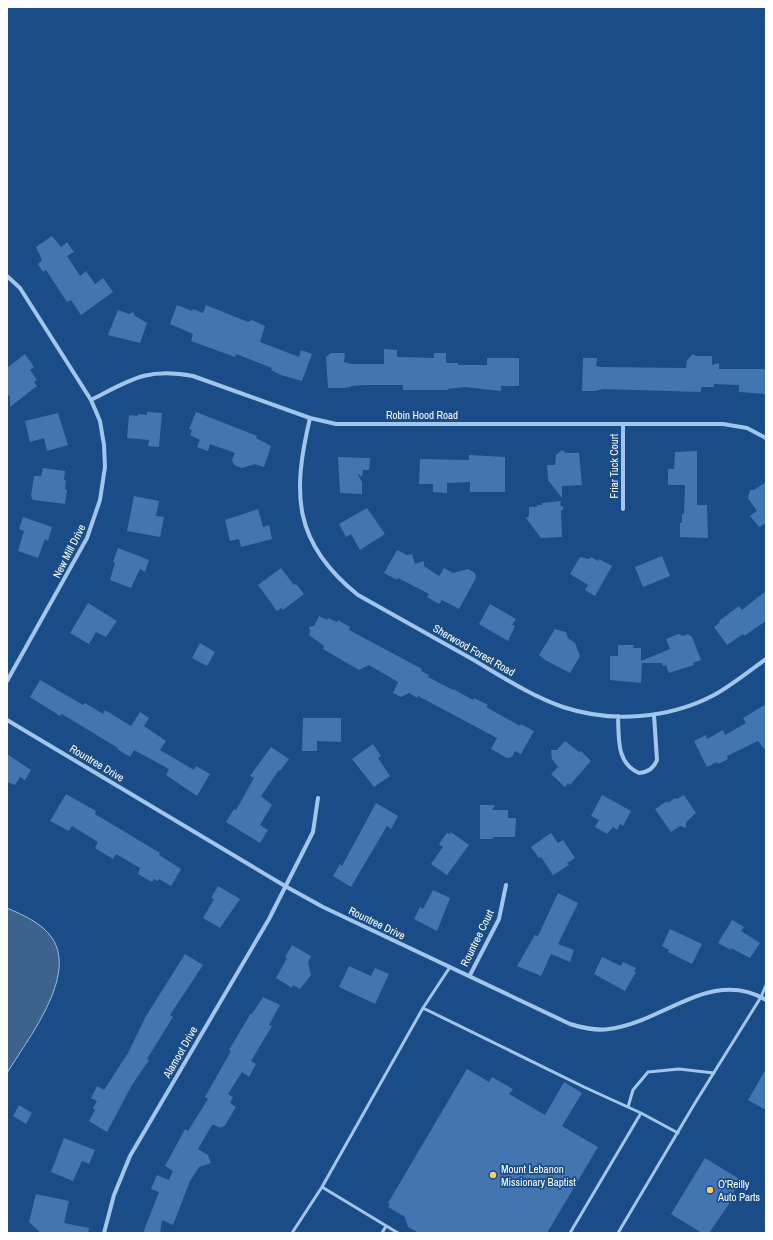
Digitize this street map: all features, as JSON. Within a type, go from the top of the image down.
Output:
[{"type":"street","name":"New Mill Drive","points":[[7,276],[20,288],[90,400],[100,421],[104,445],[105,467],[100,500],[93,524],[73,566],[7,681]]},
{"type":"street","name":"Robin Hood Road","points":[[90,400],[138,376],[157,372],[176,373],[193,376],[310,418],[336,424],[732,425],[747,428],[766,438]]},
{"type":"street","name":"Sherwood Forest Road","points":[[310,418],[301,455],[299,494],[303,518],[314,546],[324,561],[340,580],[358,595],[523,689],[569,709],[584,713],[618,716],[654,715],[713,696],[766,659]]},
{"type":"street","name":"Friar Tuck Court","points":[[623,424],[623,509]]},
{"type":"street","points":[[618,716],[621,754],[626,764],[639,773],[648,772],[657,760],[654,715]]},
{"type":"street","name":"Rountree Drive","points":[[7,720],[285,886],[330,910],[470,975],[570,1024],[586,1029],[611,1029],[632,1024],[704,993],[733,990],[761,997],[766,1000]]},
{"type":"street","name":"Alamoot Drive","points":[[104,1233],[114,1195],[130,1156],[269,919],[314,832],[318,798]]},
{"type":"street","name":"Rountree Court","points":[[470,975],[499,919],[506,885]]},
{"type":"lane","points":[[292,1233],[322,1187],[423,1008],[450,967]]},
{"type":"lane","points":[[618,1233],[761,997],[766,985]]},
{"type":"lane","points":[[423,1008],[641,1112],[678,1133]]},
{"type":"lane","points":[[628,1107],[633,1090],[648,1072],[679,1069],[714,1073]]},
{"type":"lane","points":[[570,1233],[641,1112]]},
{"type":"lane","points":[[322,1187],[398,1233]]},
{"type":"lane","points":[[382,1233],[386,1226]]},
{"type":"water","points":[[7,908],[32,920],[48,933],[52,938],[58,953],[59,970],[47,1007],[37,1026],[7,1073]]},
{"type":"building","points":[[52,236],[61,247],[67,242],[74,252],[67,256],[80,276],[86,271],[95,284],[103,278],[113,292],[81,315],[71,300],[67,302],[46,270],[43,272],[38,264],[42,260],[36,247]]},
{"type":"building","points":[[177,305],[192,311],[193,309],[203,313],[206,305],[248,322],[252,320],[265,326],[260,342],[299,357],[301,350],[312,354],[302,381],[281,375],[271,370],[272,368],[236,354],[235,357],[191,341],[193,334],[170,324]]},
{"type":"building","points":[[118,310],[129,314],[133,312],[135,316],[147,323],[140,343],[108,335]]},
{"type":"building","points":[[384,349],[397,350],[397,357],[434,358],[434,353],[446,353],[446,363],[458,363],[458,365],[487,365],[487,358],[519,358],[519,386],[501,386],[501,391],[464,387],[448,390],[403,390],[403,385],[364,385],[344,388],[328,388],[326,357],[331,353],[345,353],[344,362],[351,364],[384,364]]},
{"type":"building","points":[[25,354],[34,367],[30,370],[37,380],[34,382],[37,386],[10,407],[10,397],[7,393],[7,368]]},
{"type":"building","points":[[693,354],[696,356],[712,356],[712,365],[719,363],[719,369],[766,369],[766,394],[739,392],[739,385],[714,384],[714,387],[701,387],[701,392],[603,389],[595,391],[582,391],[583,358],[597,358],[596,366],[600,367],[686,368],[687,360]]},
{"type":"building","points":[[147,412],[162,413],[159,447],[148,446],[149,440],[127,438],[129,415],[147,415]]},
{"type":"building","points":[[196,412],[257,436],[256,438],[271,446],[264,467],[255,464],[242,468],[234,465],[232,460],[235,453],[210,444],[208,451],[197,447],[200,440],[190,435],[192,430],[189,429]]},
{"type":"building","points":[[58,413],[68,445],[47,451],[44,438],[30,442],[25,421]]},
{"type":"building","points":[[562,450],[566,453],[579,453],[582,485],[562,486],[562,498],[548,480],[547,465],[555,465],[556,455]]},
{"type":"building","points":[[697,451],[697,505],[707,505],[708,538],[680,537],[680,523],[682,523],[682,514],[684,514],[685,485],[668,485],[668,469],[674,469],[675,452]]},
{"type":"building","points":[[469,455],[505,457],[505,492],[470,492],[470,482],[447,483],[447,493],[433,492],[433,484],[419,484],[420,459],[469,460]]},
{"type":"building","points":[[338,457],[370,458],[369,470],[363,470],[362,477],[357,473],[362,482],[362,494],[340,493]]},
{"type":"building","points":[[43,468],[65,471],[64,480],[66,480],[65,489],[67,490],[65,504],[33,500],[31,496],[34,476],[41,476]]},
{"type":"building","points":[[766,482],[766,523],[759,527],[750,516],[757,511],[748,498],[750,490],[754,490]]},
{"type":"building","points":[[134,496],[159,501],[156,516],[164,517],[160,537],[127,531]]},
{"type":"building","points":[[561,501],[560,505],[564,508],[561,511],[562,537],[541,538],[526,518],[529,516],[529,507],[537,507],[537,505],[542,505],[542,503]]},
{"type":"building","points":[[367,508],[385,534],[360,550],[351,534],[346,537],[339,524]]},
{"type":"building","points":[[258,509],[263,527],[269,525],[272,539],[241,547],[239,539],[230,541],[225,520]]},
{"type":"building","points":[[23,517],[52,527],[48,541],[45,539],[38,558],[18,551],[24,531],[19,529]]},
{"type":"building","points":[[118,548],[149,560],[145,572],[140,569],[131,588],[110,580],[115,563],[113,562]]},
{"type":"building","points":[[397,550],[407,555],[412,554],[415,564],[424,561],[424,566],[439,576],[444,568],[453,573],[468,569],[475,573],[476,578],[459,609],[442,600],[439,604],[427,597],[429,594],[398,578],[397,580],[384,573]]},
{"type":"building","points":[[662,556],[670,576],[643,587],[635,567]]},
{"type":"building","points":[[580,557],[589,559],[591,557],[598,561],[599,559],[612,566],[595,596],[585,590],[588,585],[570,574]]},
{"type":"building","points":[[281,568],[294,585],[296,584],[304,594],[283,610],[281,608],[277,611],[258,585]]},
{"type":"building","points":[[766,591],[766,621],[744,636],[743,634],[727,645],[714,627],[720,622],[719,621],[739,606],[742,610]]},
{"type":"building","points":[[88,603],[117,621],[106,637],[96,632],[89,644],[70,633]]},
{"type":"building","points":[[490,604],[516,619],[512,625],[515,626],[508,641],[479,624]]},
{"type":"building","points":[[319,616],[327,620],[328,618],[337,622],[338,620],[350,627],[349,630],[422,669],[421,671],[429,675],[428,677],[473,700],[474,698],[488,705],[486,707],[520,726],[521,724],[534,731],[521,754],[515,751],[512,757],[507,758],[491,749],[497,738],[418,696],[417,698],[409,693],[401,697],[393,693],[398,682],[369,665],[359,670],[323,649],[324,646],[309,635],[309,627],[314,626]]},
{"type":"building","points":[[555,629],[566,632],[568,638],[575,643],[580,656],[570,673],[545,660],[539,655]]},
{"type":"building","points":[[679,634],[683,636],[688,634],[692,637],[701,660],[693,663],[694,665],[669,673],[666,665],[663,666],[662,663],[642,663],[641,683],[610,680],[610,656],[618,656],[618,645],[634,645],[633,648],[641,648],[641,661],[670,649],[666,639]]},
{"type":"building","points":[[200,643],[215,652],[207,666],[192,658]]},
{"type":"building","points":[[40,680],[83,705],[85,703],[103,714],[105,710],[131,726],[140,712],[149,718],[144,726],[166,741],[160,750],[194,770],[196,766],[210,774],[197,796],[166,775],[169,769],[134,750],[130,757],[62,714],[60,716],[30,697]]},
{"type":"building","points":[[766,704],[766,751],[758,741],[727,756],[728,759],[707,767],[694,741],[706,735],[707,739],[723,730],[725,735],[746,723],[743,718]]},
{"type":"building","points":[[303,718],[341,718],[341,742],[317,741],[317,751],[302,751]]},
{"type":"building","points":[[565,741],[579,752],[581,751],[591,761],[570,785],[568,783],[565,787],[551,774],[558,767],[552,759],[551,750],[557,750]]},
{"type":"building","points":[[373,744],[381,756],[378,758],[390,776],[374,787],[352,759]]},
{"type":"building","points":[[271,747],[289,759],[280,771],[279,770],[261,796],[272,805],[260,825],[268,830],[260,843],[226,822],[234,809],[236,810],[254,778],[250,776]]},
{"type":"building","points":[[7,754],[31,770],[25,780],[20,777],[15,785],[7,782]]},
{"type":"building","points":[[66,794],[96,811],[95,814],[160,853],[159,855],[181,869],[171,886],[159,879],[157,881],[154,879],[152,882],[138,874],[140,868],[116,854],[113,859],[95,848],[98,842],[72,826],[69,831],[50,821]]},
{"type":"building","points":[[602,795],[631,811],[623,826],[620,824],[617,830],[613,827],[607,834],[595,827],[599,820],[591,816]]},
{"type":"building","points":[[684,795],[696,813],[686,822],[686,828],[680,826],[671,832],[655,809],[667,801],[668,803],[675,798],[677,799]]},
{"type":"building","points":[[376,803],[398,816],[391,829],[387,826],[351,887],[333,876],[340,864],[342,866]]},
{"type":"building","points":[[480,805],[495,805],[492,810],[508,810],[508,818],[516,818],[515,837],[493,837],[493,839],[480,839]]},
{"type":"building","points":[[451,832],[469,845],[447,875],[431,864],[443,847],[439,844],[447,833],[450,834]]},
{"type":"building","points":[[551,833],[558,843],[563,840],[575,858],[567,863],[569,865],[553,875],[541,857],[539,858],[531,847]]},
{"type":"building","points":[[218,886],[240,899],[220,928],[203,918],[214,899],[211,898]]},
{"type":"building","points":[[433,890],[450,898],[437,931],[414,919],[420,907],[423,909]]},
{"type":"building","points":[[558,893],[578,903],[558,944],[574,950],[570,962],[551,954],[541,976],[517,966],[535,935],[538,936]]},
{"type":"building","points":[[732,920],[744,927],[741,931],[760,943],[750,958],[718,943]]},
{"type":"building","points":[[670,929],[702,944],[692,964],[668,952],[669,950],[662,946]]},
{"type":"building","points":[[292,945],[311,956],[308,962],[311,975],[300,989],[293,985],[292,988],[276,978]]},
{"type":"building","points":[[185,954],[203,965],[170,1015],[173,1017],[147,1059],[149,1060],[132,1085],[107,1132],[89,1121],[95,1110],[93,1108],[97,1101],[91,1098],[97,1086],[104,1090],[128,1053],[146,1016]]},
{"type":"building","points":[[602,957],[621,966],[623,962],[636,968],[634,971],[636,972],[625,991],[594,974]]},
{"type":"building","points":[[349,966],[371,976],[375,968],[389,974],[375,1004],[339,987]]},
{"type":"building","points":[[263,997],[280,1005],[269,1025],[272,1026],[251,1061],[256,1064],[249,1077],[242,1072],[228,1094],[233,1097],[230,1103],[236,1107],[224,1127],[222,1126],[221,1128],[212,1125],[198,1149],[208,1155],[211,1163],[199,1167],[190,1181],[173,1225],[162,1220],[160,1233],[143,1233],[159,1192],[151,1189],[157,1175],[169,1180],[173,1171],[165,1166],[185,1129],[188,1131],[208,1099],[205,1097],[231,1051],[229,1050],[251,1013],[252,1014]]},
{"type":"building","name":"Mount Lebanon Missionary Baptist","points":[[467,1069],[489,1082],[492,1077],[513,1089],[509,1094],[545,1115],[564,1082],[582,1093],[562,1126],[598,1147],[547,1233],[419,1233],[408,1227],[405,1217],[388,1207],[390,1204],[388,1203]]},
{"type":"building","points":[[766,1069],[766,1110],[748,1100]]},
{"type":"building","points":[[19,1105],[32,1113],[26,1124],[13,1116]]},
{"type":"building","points":[[64,1138],[95,1150],[89,1164],[82,1161],[73,1181],[51,1172]]},
{"type":"building","name":"O'Reilly Auto Parts","points":[[705,1158],[741,1180],[729,1200],[731,1201],[709,1233],[702,1233],[671,1214]]},
{"type":"building","points":[[36,1194],[69,1201],[64,1223],[89,1228],[88,1233],[41,1233],[29,1222]]},
{"type":"place","name":"Mount Lebanon Missionary Baptist","points":[[493,1175]]},
{"type":"place","name":"O'Reilly Auto Parts","points":[[710,1190]]}]
